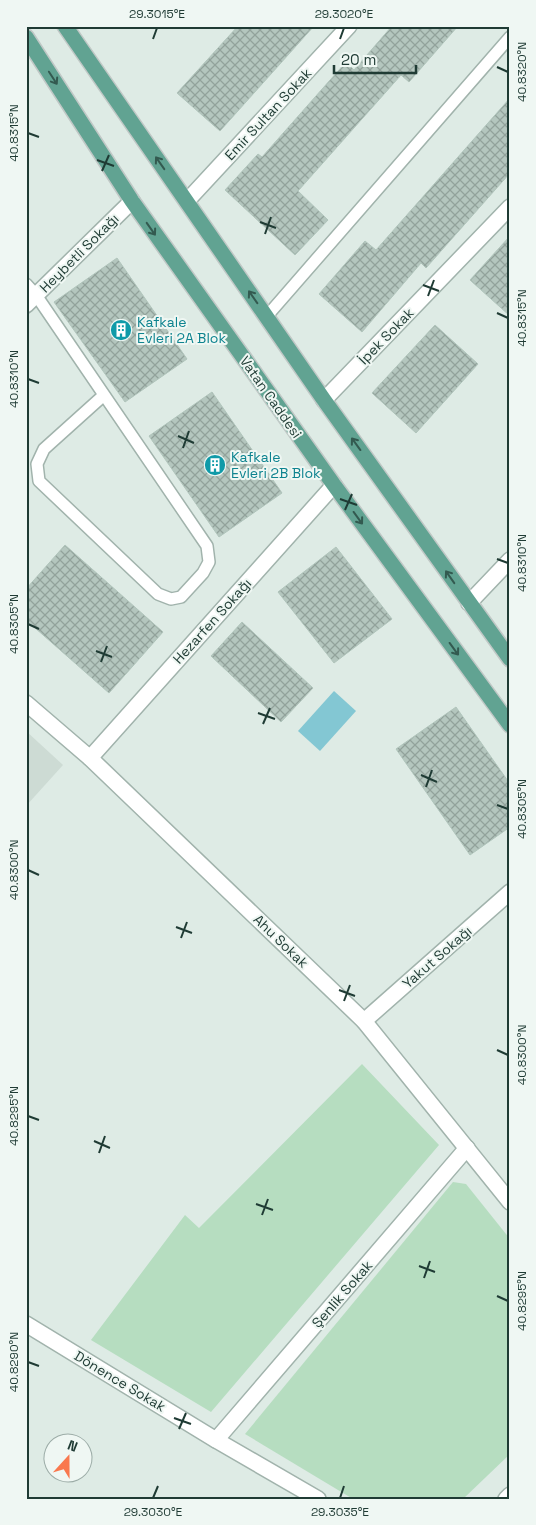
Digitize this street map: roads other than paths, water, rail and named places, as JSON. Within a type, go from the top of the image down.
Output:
[{"type":"main road","points":[[65,26],[324,400],[510,659]]},
{"type":"main road","name":"Vatan Caddesi","points":[[26,38],[132,201],[334,485],[510,725]]},
{"type":"street","name":"Emir Sultan Sokak","points":[[187,201],[348,26]]},
{"type":"street","name":"Heybetli Sokağı","points":[[29,295],[132,201]]},
{"type":"street","name":"İpek Sokak","points":[[324,400],[510,207]]},
{"type":"street","name":"Hezarfen Sokağı","points":[[90,758],[334,485]]},
{"type":"street","points":[[469,603],[510,560]]},
{"type":"street","name":"Ahu Sokak","points":[[26,703],[90,758],[364,1021],[510,1202]]},
{"type":"street","name":"Yakut Sokağı","points":[[364,1021],[510,892]]},
{"type":"street","name":"Şenlik Sokak","points":[[216,1440],[467,1148]]},
{"type":"street","name":"Dönence Sokak","points":[[26,1324],[216,1440],[318,1499]]},
{"type":"street","points":[[506,1499],[510,1495]]},
{"type":"lane","points":[[266,316],[510,37]]},
{"type":"lane","points":[[29,295],[104,395],[207,546],[209,562],[203,573],[181,597],[171,599],[158,594],[39,481],[37,464],[44,449],[104,395]]},
{"type":"water","points":[[334,691],[356,711],[320,751],[298,731]]},
{"type":"place","name":"Kafkale Evleri 2A Blok","points":[[121,330]]},
{"type":"place","name":"Kafkale Evleri 2B Blok","points":[[215,465]]}]
